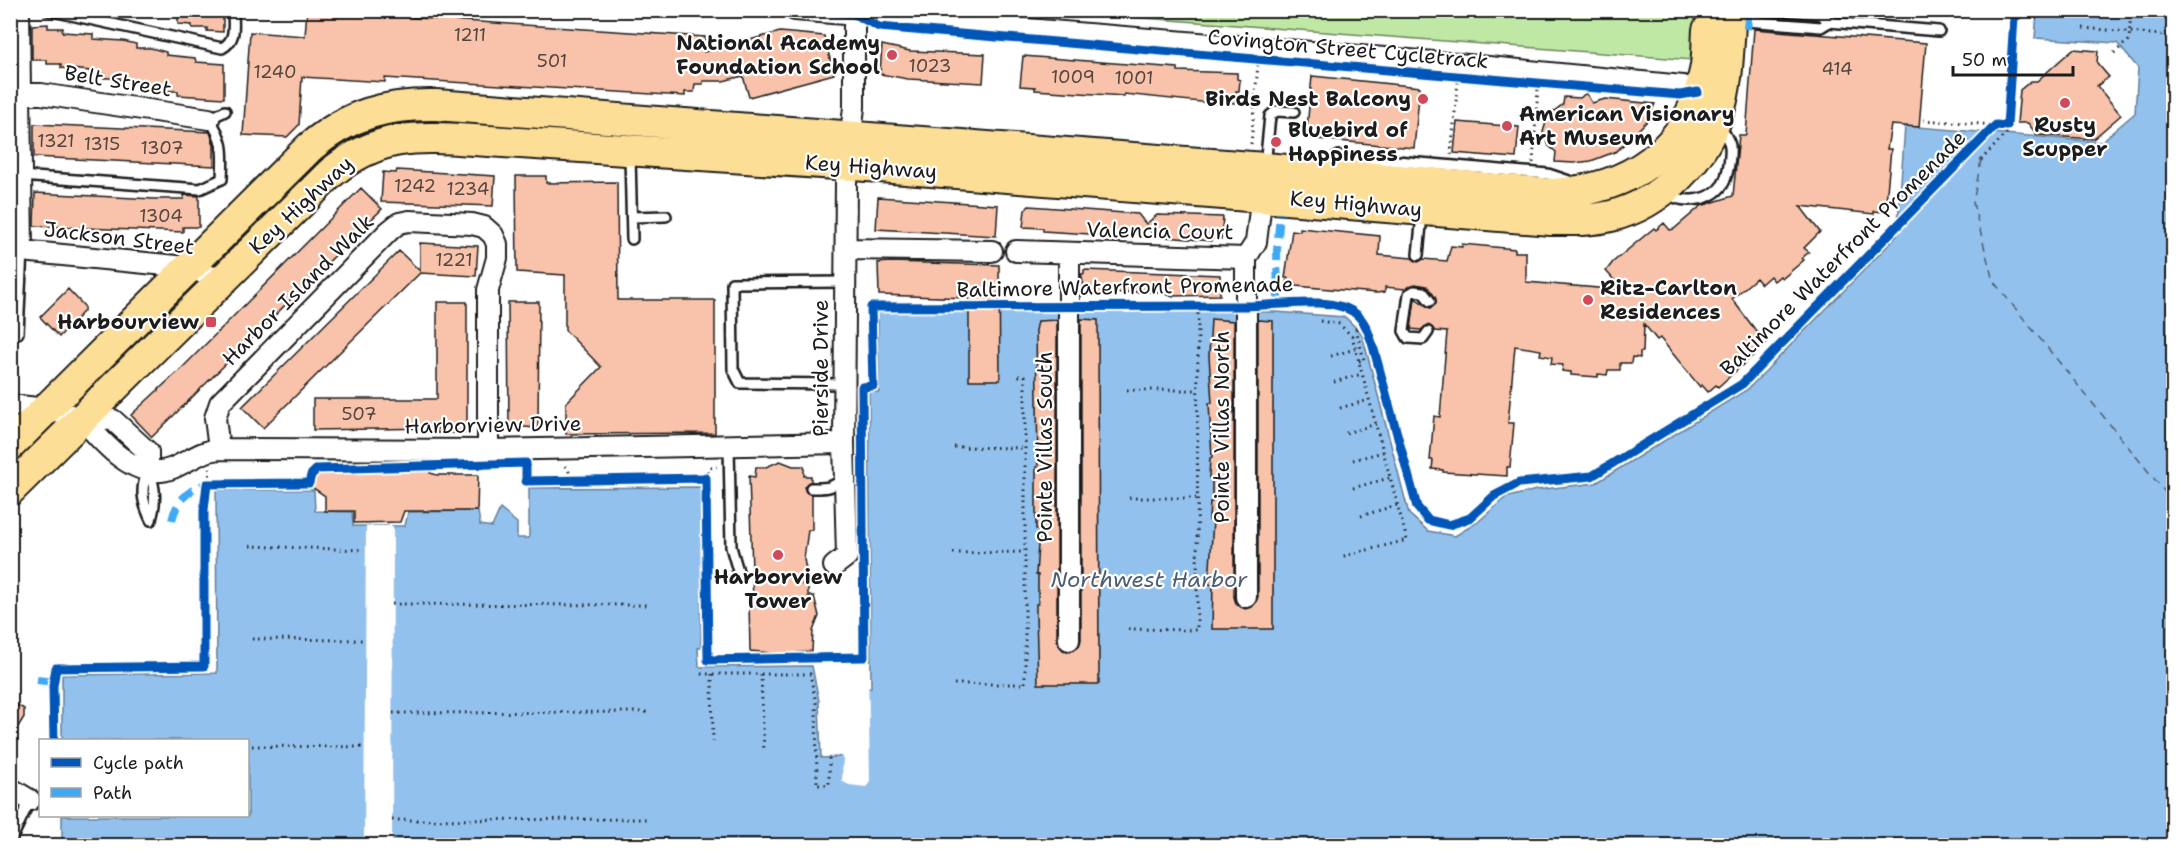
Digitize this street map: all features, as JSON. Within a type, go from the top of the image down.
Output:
[{"type":"main road","name":"Key Highway","points":[[1259,171],[1424,196],[1552,194],[1594,190],[1626,178],[1647,166],[1667,147],[1692,108],[1723,15]]},
{"type":"main road","name":"Key Highway","points":[[10,490],[332,172],[370,147],[422,137],[630,150],[849,151],[1310,172],[1551,220],[1584,220],[1612,216],[1639,205],[1664,189],[1698,154],[1715,120],[1725,90],[1723,15]]},
{"type":"main road","name":"Key Highway","points":[[10,445],[187,267],[332,128],[382,109],[410,105],[436,105],[849,151]]},
{"type":"street","points":[[16,250],[20,176],[15,95],[19,10]]},
{"type":"street","points":[[795,10],[1003,19],[1683,86],[1698,92]]},
{"type":"street","name":"Pierside Drive","points":[[834,566],[847,556],[844,443],[845,282],[849,151],[854,108],[854,12]]},
{"type":"street","name":"Belt Street","points":[[15,95],[41,94],[217,115]]},
{"type":"street","name":"Valencia Court","points":[[1016,251],[1246,258],[1256,242],[1259,171]]},
{"type":"street","name":"Harbor Island Walk","points":[[219,449],[215,418],[220,403],[389,231],[399,223],[409,221],[484,227],[493,235],[497,244],[497,258],[488,290],[488,450]]},
{"type":"street","points":[[846,249],[992,251]]},
{"type":"street","name":"Jackson Street","points":[[16,250],[187,267],[221,280]]},
{"type":"street","name":"Pointe Villas South","points":[[1069,253],[1069,640]]},
{"type":"street","name":"Pointe Villas North","points":[[1246,258],[1246,597]]},
{"type":"street","points":[[10,405],[47,409],[82,418]]},
{"type":"street","name":"Harborview Drive","points":[[82,418],[99,438],[131,466],[160,472],[172,469],[204,451],[219,449],[725,454],[844,443]]},
{"type":"street","points":[[10,788],[30,800]]},
{"type":"lane","points":[[48,10],[222,48],[233,38],[233,10]]},
{"type":"lane","points":[[1775,10],[1821,15],[1829,22],[1939,31]]},
{"type":"lane","points":[[1723,15],[1821,27],[1829,22]]},
{"type":"lane","points":[[1259,171],[1270,116],[1276,111],[1294,112]]},
{"type":"lane","points":[[20,176],[200,189],[210,187],[222,179],[217,115]]},
{"type":"lane","points":[[630,150],[632,239]]},
{"type":"lane","points":[[1310,172],[1340,156],[1548,174],[1594,190]]},
{"type":"lane","points":[[1418,255],[1424,196]]},
{"type":"lane","points":[[632,217],[666,216]]},
{"type":"lane","points":[[10,332],[18,333],[16,250]]},
{"type":"lane","points":[[845,282],[732,283],[733,369],[740,383],[845,384]]},
{"type":"lane","points":[[1428,332],[1423,339],[1415,340],[1408,338],[1404,331],[1410,294],[1414,291],[1423,292],[1430,302]]},
{"type":"lane","points":[[725,454],[732,547],[738,571]]},
{"type":"lane","points":[[811,488],[827,488],[838,483],[845,473]]},
{"type":"lane","points":[[10,842],[30,800]]},
{"type":"path","points":[[2114,53],[2129,40],[2131,10]]},
{"type":"path","points":[[2083,28],[2174,36]]},
{"type":"path","points":[[1259,60],[1259,171]]},
{"type":"path","points":[[1451,157],[1458,76]]},
{"type":"path","points":[[1527,82],[1551,84]]},
{"type":"path","points":[[1532,164],[1539,82]]},
{"type":"path","points":[[1923,120],[1996,125]]},
{"type":"path","points":[[1981,160],[2006,134],[2007,122]]},
{"type":"path","points":[[1128,629],[1197,630],[1196,390],[1203,306]]},
{"type":"path","points":[[1320,321],[1339,324],[1352,336],[1407,540],[1340,557]]},
{"type":"path","points":[[1359,361],[1364,360],[1356,328],[1362,321],[1369,335]]},
{"type":"path","points":[[1331,356],[1356,349]]},
{"type":"path","points":[[1334,382],[1362,374]]},
{"type":"path","points":[[954,684],[1025,684],[1025,376],[1015,376]]},
{"type":"path","points":[[1127,390],[1196,390]]},
{"type":"path","points":[[1340,408],[1369,400]]},
{"type":"path","points":[[1346,433],[1376,424]]},
{"type":"path","points":[[954,447],[1025,448]]},
{"type":"path","points":[[1353,460],[1383,452]]},
{"type":"path","points":[[706,489],[709,468],[716,468],[725,454]]},
{"type":"path","points":[[565,467],[569,472],[569,480]]},
{"type":"path","points":[[209,471],[208,488],[221,484]]},
{"type":"path","points":[[695,478],[706,478]]},
{"type":"path","points":[[1353,488],[1390,478]]},
{"type":"path","points":[[558,480],[581,480]]},
{"type":"path","points":[[1129,498],[1196,498]]},
{"type":"path","points":[[1361,516],[1398,505]]},
{"type":"path","points":[[250,546],[364,550]]},
{"type":"path","points":[[953,553],[1025,552]]},
{"type":"path","points":[[392,604],[647,605]]},
{"type":"path","points":[[252,639],[364,640]]},
{"type":"path","points":[[701,674],[810,674],[816,703],[817,785],[829,785],[829,758]]},
{"type":"path","points":[[712,674],[713,745]]},
{"type":"path","points":[[761,674],[764,752]]},
{"type":"path","points":[[393,713],[647,712]]},
{"type":"path","points":[[252,746],[364,747]]},
{"type":"path","points":[[392,820],[646,819]]},
{"type":"green space","points":[[1052,11],[1697,11],[1693,60]]},
{"type":"water","name":"Northwest Harbor","points":[[2037,11],[2173,11],[2174,822],[2164,845],[62,845],[62,817],[249,817],[249,739],[62,739],[62,675],[217,673],[216,490],[314,490],[315,511],[352,512],[353,526],[405,526],[408,512],[478,511],[480,525],[492,527],[500,509],[517,523],[517,538],[529,538],[529,488],[702,487],[699,667],[812,666],[819,701],[821,758],[839,757],[838,690],[871,688],[869,392],[879,392],[878,311],[1276,312],[1345,317],[1362,334],[1409,514],[1428,531],[1455,536],[1478,522],[1505,498],[1536,490],[1596,483],[1748,389],[1897,236],[1905,126],[2101,142],[2135,113],[2138,68],[2117,43],[2035,38]]},
{"type":"pier","points":[[366,526],[393,526],[392,845],[364,845]]},
{"type":"pier","points":[[868,659],[870,782],[866,787],[849,785],[842,781],[843,756],[824,755],[836,755],[835,689],[868,686]]},
{"type":"building","points":[[178,10],[223,10],[223,32],[207,31],[207,28],[192,28],[192,25],[178,24]]},
{"type":"building","points":[[307,10],[389,12],[389,16],[705,37],[704,52],[780,32],[824,36],[834,74],[749,97],[743,76],[723,81],[703,81],[703,84],[695,84],[694,92],[685,92],[685,96],[385,78],[385,82],[302,77],[299,125],[287,137],[243,135],[250,32],[305,36]]},
{"type":"building","points":[[48,24],[48,28],[63,28],[62,32],[93,34],[93,39],[123,41],[136,44],[136,48],[151,48],[166,52],[166,55],[195,58],[196,62],[224,64],[224,98],[178,95],[178,91],[163,91],[163,88],[149,88],[148,84],[120,81],[120,78],[104,78],[104,74],[90,74],[90,71],[61,68],[61,64],[47,64],[47,60],[32,60],[32,25]]},
{"type":"building","name":"Ritz-Carlton Residences","points":[[1754,29],[1926,43],[1919,127],[1891,125],[1887,149],[1891,149],[1883,212],[1874,211],[1874,214],[1800,206],[1820,232],[1804,248],[1809,252],[1802,258],[1804,260],[1783,278],[1780,276],[1774,281],[1770,276],[1761,284],[1756,278],[1732,299],[1766,344],[1718,387],[1716,385],[1708,392],[1702,385],[1700,387],[1660,338],[1657,340],[1644,324],[1643,352],[1640,352],[1640,358],[1632,357],[1631,363],[1620,363],[1620,370],[1608,370],[1607,375],[1598,374],[1598,377],[1571,375],[1571,372],[1562,371],[1563,365],[1551,364],[1552,357],[1540,355],[1541,350],[1515,346],[1508,423],[1514,423],[1507,476],[1443,472],[1443,470],[1432,469],[1433,460],[1430,460],[1434,416],[1440,417],[1447,332],[1435,331],[1428,325],[1421,330],[1411,329],[1415,298],[1430,308],[1436,304],[1435,297],[1427,286],[1415,284],[1405,289],[1385,287],[1385,292],[1376,293],[1296,286],[1296,283],[1287,283],[1288,278],[1285,278],[1292,230],[1300,231],[1300,228],[1380,236],[1379,255],[1412,258],[1418,262],[1423,259],[1447,261],[1451,246],[1462,247],[1462,244],[1515,249],[1515,252],[1526,252],[1526,282],[1623,290],[1606,271],[1613,262],[1654,228],[1656,230],[1664,223],[1670,230],[1674,229],[1701,206],[1733,196],[1739,135],[1746,135]]},
{"type":"building","points":[[882,45],[910,51],[985,54],[983,83],[908,79],[880,74]]},
{"type":"building","name":"Rusty Scupper","points":[[2073,49],[2098,51],[2097,63],[2109,77],[2097,86],[2121,115],[2093,139],[2037,135],[2028,123],[2017,123],[2020,90],[2031,81],[2037,81]]},
{"type":"building","points":[[1023,56],[1178,68],[1178,71],[1237,73],[1237,79],[1240,80],[1239,91],[1236,91],[1235,103],[1220,102],[1220,104],[1124,94],[1124,96],[1035,90],[1035,87],[1020,86]]},
{"type":"building","points":[[1312,76],[1420,87],[1414,148],[1306,138]]},
{"type":"building","name":"American Visionary Art Museum","points":[[1586,93],[1592,103],[1605,99],[1655,104],[1647,121],[1617,151],[1591,161],[1555,162],[1556,152],[1549,146],[1543,132],[1548,116],[1563,104],[1564,97],[1580,98]]},
{"type":"building","points":[[1457,122],[1519,127],[1516,158],[1454,153]]},
{"type":"building","points":[[34,124],[210,132],[214,145],[214,166],[34,157]]},
{"type":"building","points":[[397,170],[495,176],[493,206],[381,202],[383,172],[396,173]]},
{"type":"building","points":[[516,176],[546,176],[546,183],[617,182],[618,300],[715,300],[715,433],[566,434],[566,403],[601,367],[565,330],[565,275],[517,272]]},
{"type":"building","points":[[361,188],[382,209],[152,437],[131,415],[183,367]]},
{"type":"building","points":[[35,193],[154,199],[184,199],[184,195],[199,196],[199,227],[183,227],[183,232],[34,226]]},
{"type":"building","points":[[878,197],[998,205],[996,236],[876,229]]},
{"type":"building","points":[[1029,206],[1138,214],[1146,224],[1157,215],[1223,217],[1221,239],[1211,238],[1211,241],[1154,236],[1147,227],[1138,234],[1121,234],[1121,236],[1043,231],[1043,228],[1023,227],[1025,210]]},
{"type":"building","points":[[420,243],[478,246],[476,276],[420,273],[263,428],[242,407],[399,251],[420,271]]},
{"type":"building","points":[[878,263],[999,265],[1000,380],[969,380],[969,298],[879,295]]},
{"type":"building","points":[[1084,270],[1220,275],[1220,295],[1171,296],[1161,292],[1094,294],[1085,291],[1081,274],[1084,274]]},
{"type":"building","points":[[68,289],[84,306],[84,311],[59,337],[40,317]]},
{"type":"building","points":[[437,302],[467,302],[467,433],[437,433],[437,428],[313,430],[313,399],[437,399]]},
{"type":"building","points":[[508,302],[539,302],[538,428],[509,426]]},
{"type":"building","points":[[1081,319],[1098,320],[1099,684],[1038,684],[1036,604],[1038,604],[1038,575],[1036,575],[1039,529],[1036,529],[1036,467],[1038,467],[1036,330],[1038,321],[1057,320],[1057,640],[1063,650],[1070,652],[1079,646],[1081,640]]},
{"type":"building","points":[[1211,319],[1234,321],[1234,597],[1236,603],[1245,609],[1252,607],[1258,597],[1258,320],[1273,321],[1273,629],[1212,629],[1213,585],[1209,584],[1213,520],[1209,520],[1210,502],[1212,502],[1212,479],[1209,478],[1210,458],[1212,458],[1209,403],[1212,403],[1209,356]]},
{"type":"building","name":"Harborview Tower","points":[[780,461],[793,466],[804,466],[804,476],[811,476],[811,481],[804,487],[806,492],[812,495],[812,530],[808,530],[804,559],[806,570],[802,585],[808,586],[808,596],[814,596],[819,616],[813,631],[812,651],[784,654],[750,651],[749,602],[753,602],[749,476],[755,477],[756,467],[766,467]]},
{"type":"building","points":[[350,462],[404,462],[404,470],[430,470],[430,473],[437,475],[478,475],[477,511],[404,511],[400,522],[354,523],[354,511],[325,511],[325,496],[312,487],[312,477],[321,470],[350,470]]},
{"type":"building","points":[[10,701],[24,709],[24,717],[10,740]]},
{"type":"ferry route","points":[[1981,160],[1973,203],[1993,281],[2174,503]]},
{"type":"marked path","points":[[1747,29],[1749,10]]},
{"type":"marked path","points":[[1278,306],[1277,250],[1280,213]]},
{"type":"marked path","points":[[172,520],[184,497],[189,492],[207,484]]},
{"type":"marked path","points":[[37,680],[54,682]]},
{"type":"cycle path","name":"Covington Street Cycletrack","points":[[795,10],[854,14],[879,27],[1680,95],[1698,92]]},
{"type":"cycle path","name":"Baltimore Waterfront Promenade","points":[[54,739],[53,686],[56,668],[204,666],[204,510],[207,484],[309,483],[311,475],[317,469],[526,463],[526,481],[706,478],[708,660],[864,657],[862,387],[873,386],[871,307],[1246,306],[1319,303],[1346,308],[1356,314],[1367,329],[1417,507],[1428,520],[1449,525],[1470,518],[1494,496],[1519,483],[1592,476],[1742,384],[1996,125],[2007,126],[2014,18],[2020,14],[2021,10]]},
{"type":"place","name":"National Academy Foundation School","points":[[892,55]]},
{"type":"place","name":"Birds Nest Balcony","points":[[1423,99]]},
{"type":"place","name":"Rusty Scupper","points":[[2065,103]]},
{"type":"place","name":"American Visionary Art Museum","points":[[1507,126]]},
{"type":"place","name":"Bluebird of Happiness","points":[[1276,142]]},
{"type":"place","name":"Ritz-Carlton Residences","points":[[1588,300]]},
{"type":"place","name":"Harbourview","points":[[211,322]]},
{"type":"place","name":"Harborview Tower","points":[[778,555]]}]
